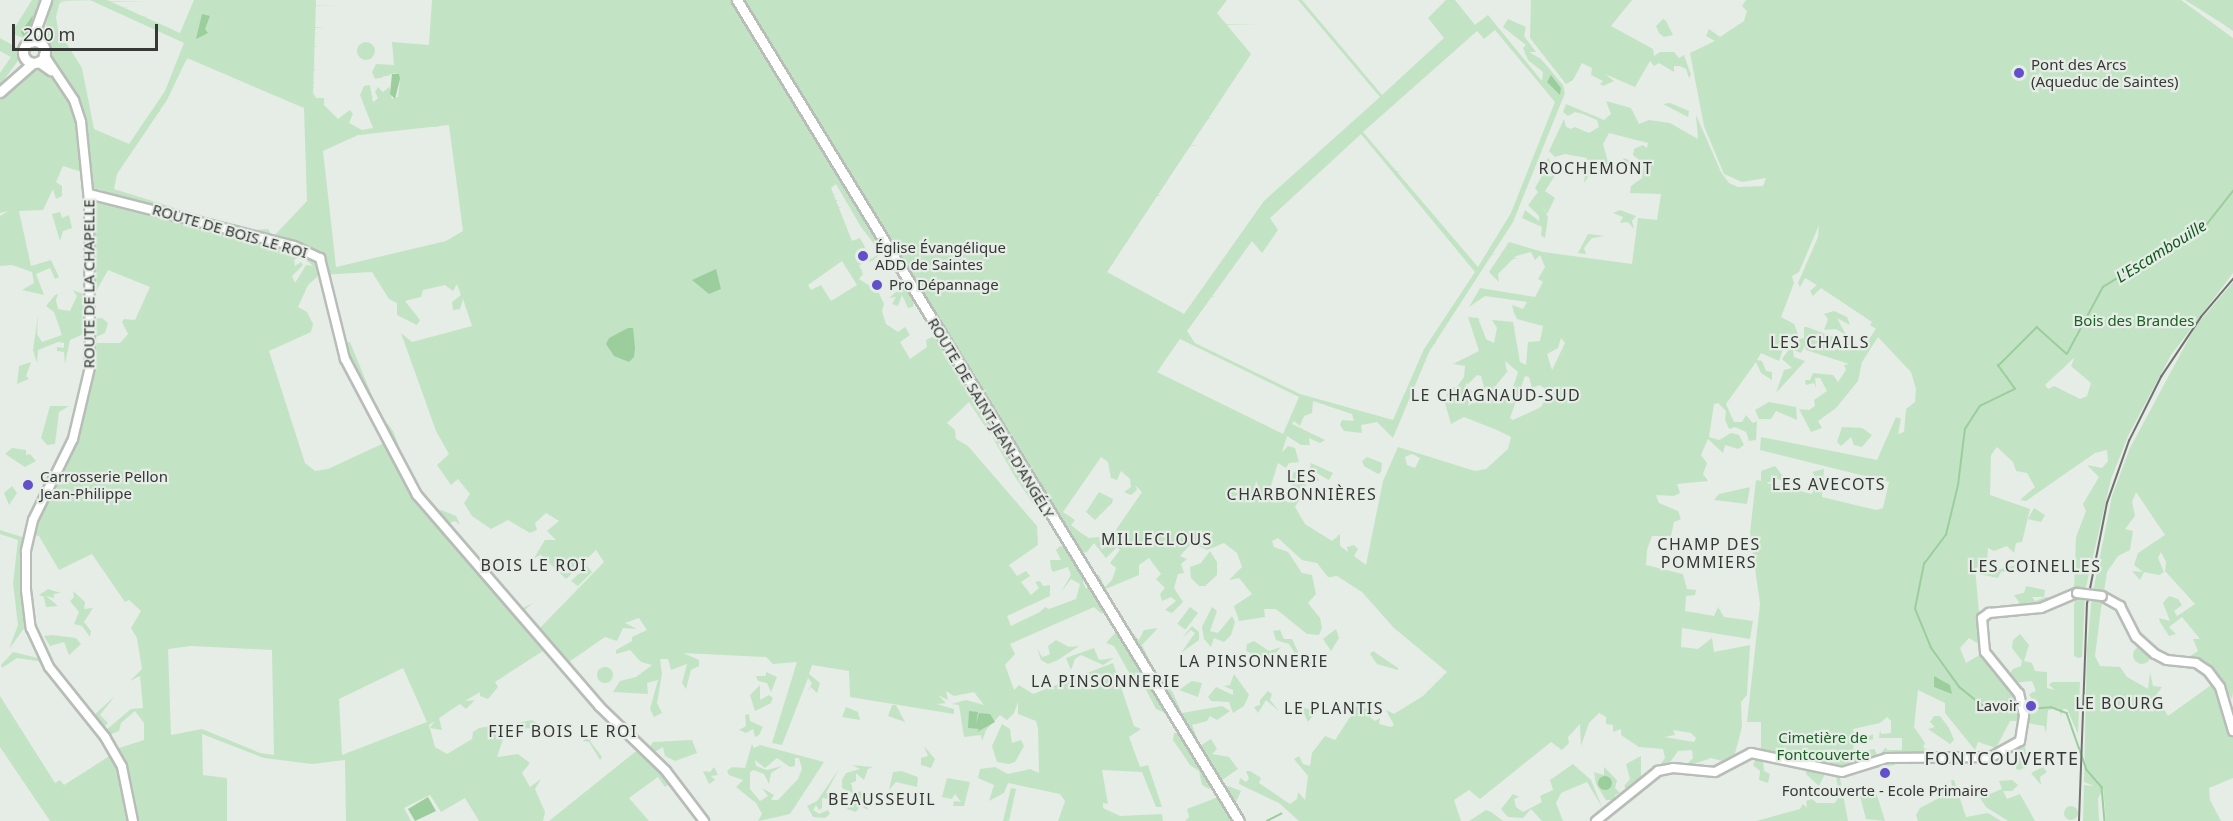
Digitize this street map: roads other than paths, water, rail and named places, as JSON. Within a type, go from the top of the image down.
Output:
[{"type":"main road","points":[[0,92],[35,59],[35,42],[46,0]]},
{"type":"main road","name":"ROUTE DE SAINT-JEAN-D'ANGÉLY","points":[[737,0],[1151,682],[1232,821]]},
{"type":"main road","points":[[35,42],[24,48],[35,59]]},
{"type":"main road","name":"ROUTE DE LA CHAPELLE","points":[[35,59],[54,73],[74,100],[81,122],[89,194],[88,384],[68,453],[33,520],[26,551],[26,590],[32,628],[49,668],[105,737],[122,767],[133,821]]},
{"type":"main road","name":"ROUTE DE SAINT-JEAN-D'ANGÉLY","points":[[1151,682],[1239,821]]},
{"type":"street","name":"ROUTE DE BOIS LE ROI","points":[[89,194],[294,246],[320,258],[345,359],[417,495],[599,706],[666,771],[704,821]]},
{"type":"street","points":[[1596,821],[1651,775],[1665,769],[1715,772],[1751,753],[1842,772],[1887,758],[1987,758],[2017,744],[2023,734],[2023,708],[2019,694],[1985,652],[1981,630],[1984,614],[2041,608],[2077,592],[2102,596],[2117,603],[2136,637],[2155,654],[2167,660],[2196,663],[2208,671],[2220,687],[2233,731]]},
{"type":"waterway","name":"L'Escambouille","points":[[2021,710],[1981,705],[1959,687],[1931,648],[1915,609],[1924,564],[1946,535],[1958,485],[1965,429],[1980,406],[2015,389],[1998,366],[2037,327],[2067,354],[2103,287],[2207,224],[2233,191]]},
{"type":"waterway","name":"L'Escambouille","points":[[2025,709],[2051,707],[2067,713],[2087,770],[2102,787],[2105,821]]},
{"type":"waterway","points":[[1267,821],[1281,814]]},
{"type":"railway","points":[[2079,821],[2087,604],[2107,503],[2129,441],[2161,377],[2201,317],[2233,279]]},
{"type":"place","name":"Pont des Arcs (Aqueduc de Saintes)","points":[[2019,73]]},
{"type":"place","name":"Église Évangélique ADD de Saintes","points":[[863,256]]},
{"type":"place","name":"Pro Dépannage","points":[[877,285]]},
{"type":"place","name":"Carrosserie Pellon Jean-Philippe","points":[[28,485]]},
{"type":"place","name":"Lavoir","points":[[2031,706]]},
{"type":"place","name":"Fontcouverte - Ecole Primaire","points":[[1885,773]]},
{"type":"district","name":"ROCHEMONT","points":[[1596,168]]},
{"type":"district","name":"LES CHAILS","points":[[1820,342]]},
{"type":"district","name":"LE CHAGNAUD-SUD","points":[[1496,395]]},
{"type":"district","name":"LES AVECOTS","points":[[1829,484]]},
{"type":"district","name":"LES CHARBONNIÈRES","points":[[1302,485]]},
{"type":"district","name":"MILLECLOUS","points":[[1157,539]]},
{"type":"district","name":"CHAMP DES POMMIERS","points":[[1709,553]]},
{"type":"district","name":"BOIS LE ROI","points":[[534,565]]},
{"type":"district","name":"LES COINELLES","points":[[2035,566]]},
{"type":"district","name":"LA PINSONNERIE","points":[[1254,661]]},
{"type":"district","name":"LA PINSONNERIE","points":[[1106,681]]},
{"type":"district","name":"LE BOURG","points":[[2120,703]]},
{"type":"district","name":"LE PLANTIS","points":[[1334,708]]},
{"type":"district","name":"FIEF BOIS LE ROI","points":[[563,731]]},
{"type":"district","name":"FONTCOUVERTE","points":[[2002,758]]},
{"type":"district","name":"BEAUSSEUIL","points":[[882,799]]},
{"type":"park label","name":"Bois des Brandes","points":[[2134,321]]},
{"type":"park label","name":"Cimetière de Fontcouverte","points":[[1823,746]]}]
